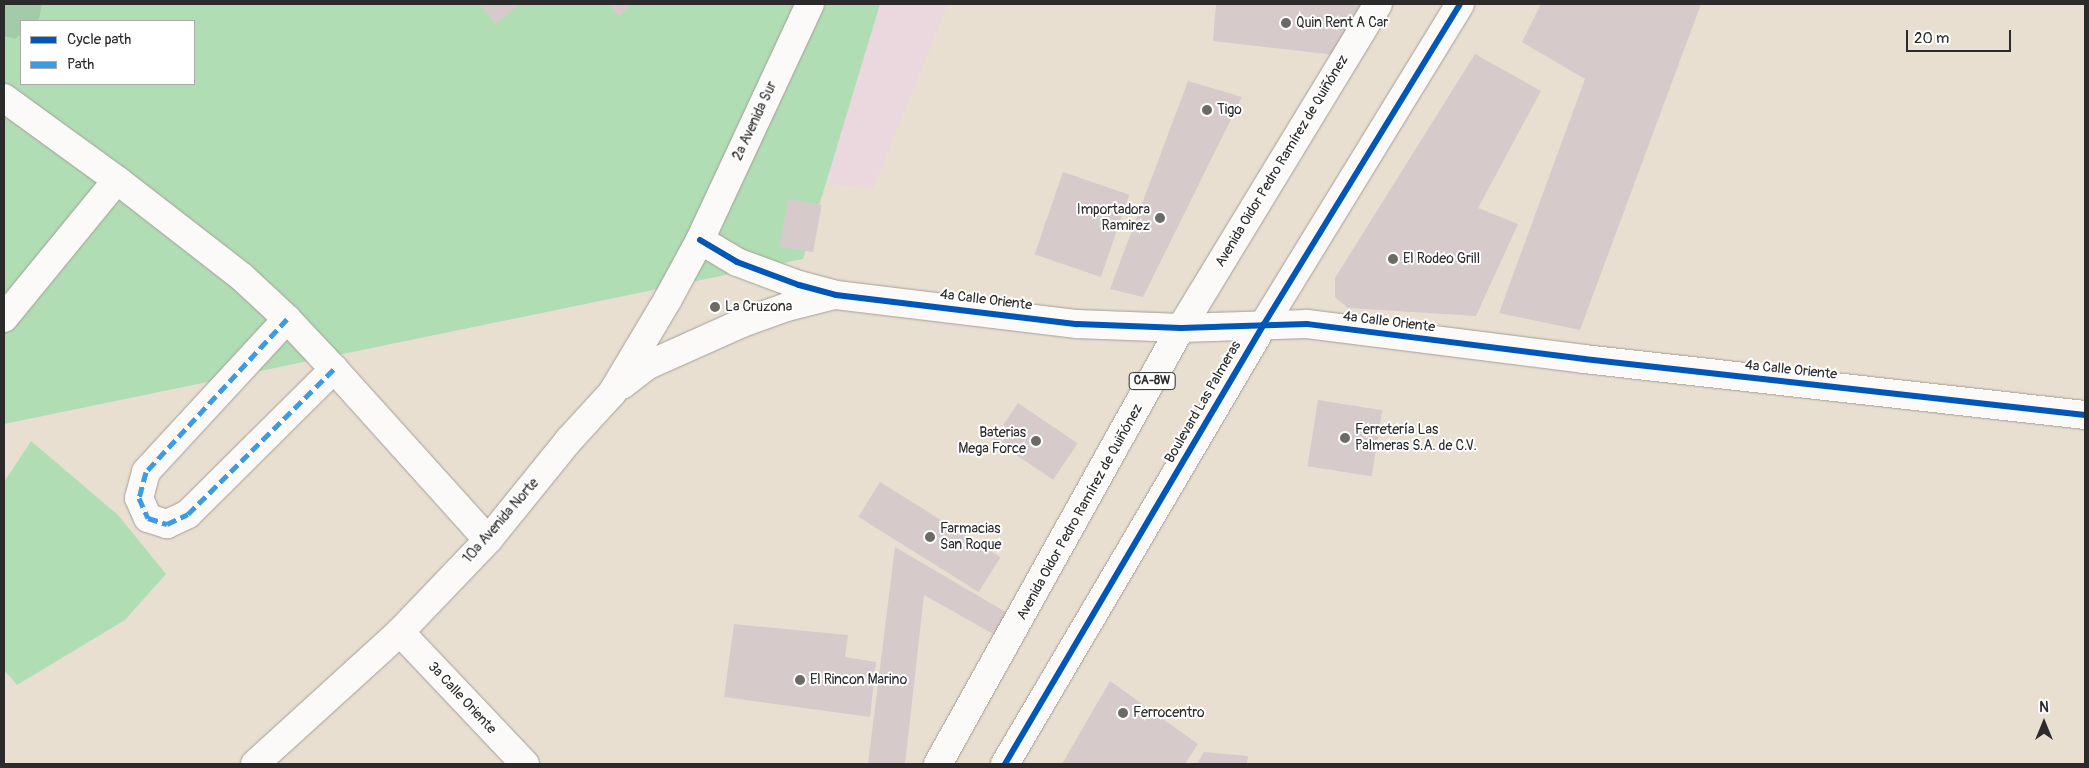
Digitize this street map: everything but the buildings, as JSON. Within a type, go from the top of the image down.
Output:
[{"type":"street","name":"2a Avenida Sur","points":[[700,240],[810,4]]},
{"type":"street","name":"Avenida Oidor Pedro Ramírez de Quiñónez","points":[[938,764],[1181,328],[1378,4]]},
{"type":"street","name":"Boulevard Las Palmeras","points":[[1005,764],[1264,324],[1460,4]]},
{"type":"street","points":[[4,98],[116,180],[242,277],[287,319],[334,369],[488,540]]},
{"type":"street","points":[[4,318],[116,180]]},
{"type":"street","name":"4a Calle Oriente","points":[[700,240],[737,262],[836,295],[1077,324],[1181,328],[1307,324],[1584,360],[2085,415]]},
{"type":"street","name":"10a Avenida Norte","points":[[255,764],[400,632],[488,540],[569,440],[612,393],[668,299],[700,240]]},
{"type":"street","name":"4a Calle Oriente","points":[[612,393],[646,366],[742,323],[787,307],[836,295]]},
{"type":"street","points":[[287,319],[146,472],[139,498],[148,518],[167,524],[188,514],[334,369]]},
{"type":"street","name":"3a Calle Oriente","points":[[400,632],[525,764]]},
{"type":"shaded area","points":[[867,4],[948,4],[873,189],[786,178]]},
{"type":"green space","points":[[4,4],[880,4],[803,259],[4,424]]},
{"type":"green space","points":[[4,4],[42,4],[39,19],[20,20],[20,35],[15,39],[4,36]]},
{"type":"green space","points":[[31,441],[118,515],[166,574],[125,620],[17,685],[4,670],[4,482]]},
{"type":"marked path","points":[[287,319],[146,472],[139,498],[148,518],[167,524],[188,514],[334,369]]},
{"type":"cycle path","points":[[1005,764],[1264,324],[1460,4]]},
{"type":"cycle path","points":[[700,240],[737,262],[799,285],[836,295],[1077,324],[1181,328],[1307,324],[1584,359],[2085,415]]},
{"type":"place","name":"Quin Rent A Car","points":[[1286,23]]},
{"type":"place","name":"Tigo","points":[[1207,110]]},
{"type":"place","name":"Importadora Ramirez","points":[[1160,218]]},
{"type":"place","name":"El Rodeo Grill","points":[[1393,259]]},
{"type":"place","name":"La Cruzona","points":[[715,307]]},
{"type":"place","name":"Ferretería Las Palmeras S.A. de C.V.","points":[[1345,438]]},
{"type":"place","name":"Baterias Mega Force","points":[[1036,441]]},
{"type":"place","name":"Farmacias San Roque","points":[[930,537]]},
{"type":"place","name":"El Rincon Marino","points":[[800,680]]},
{"type":"place","name":"Ferrocentro","points":[[1123,713]]}]
